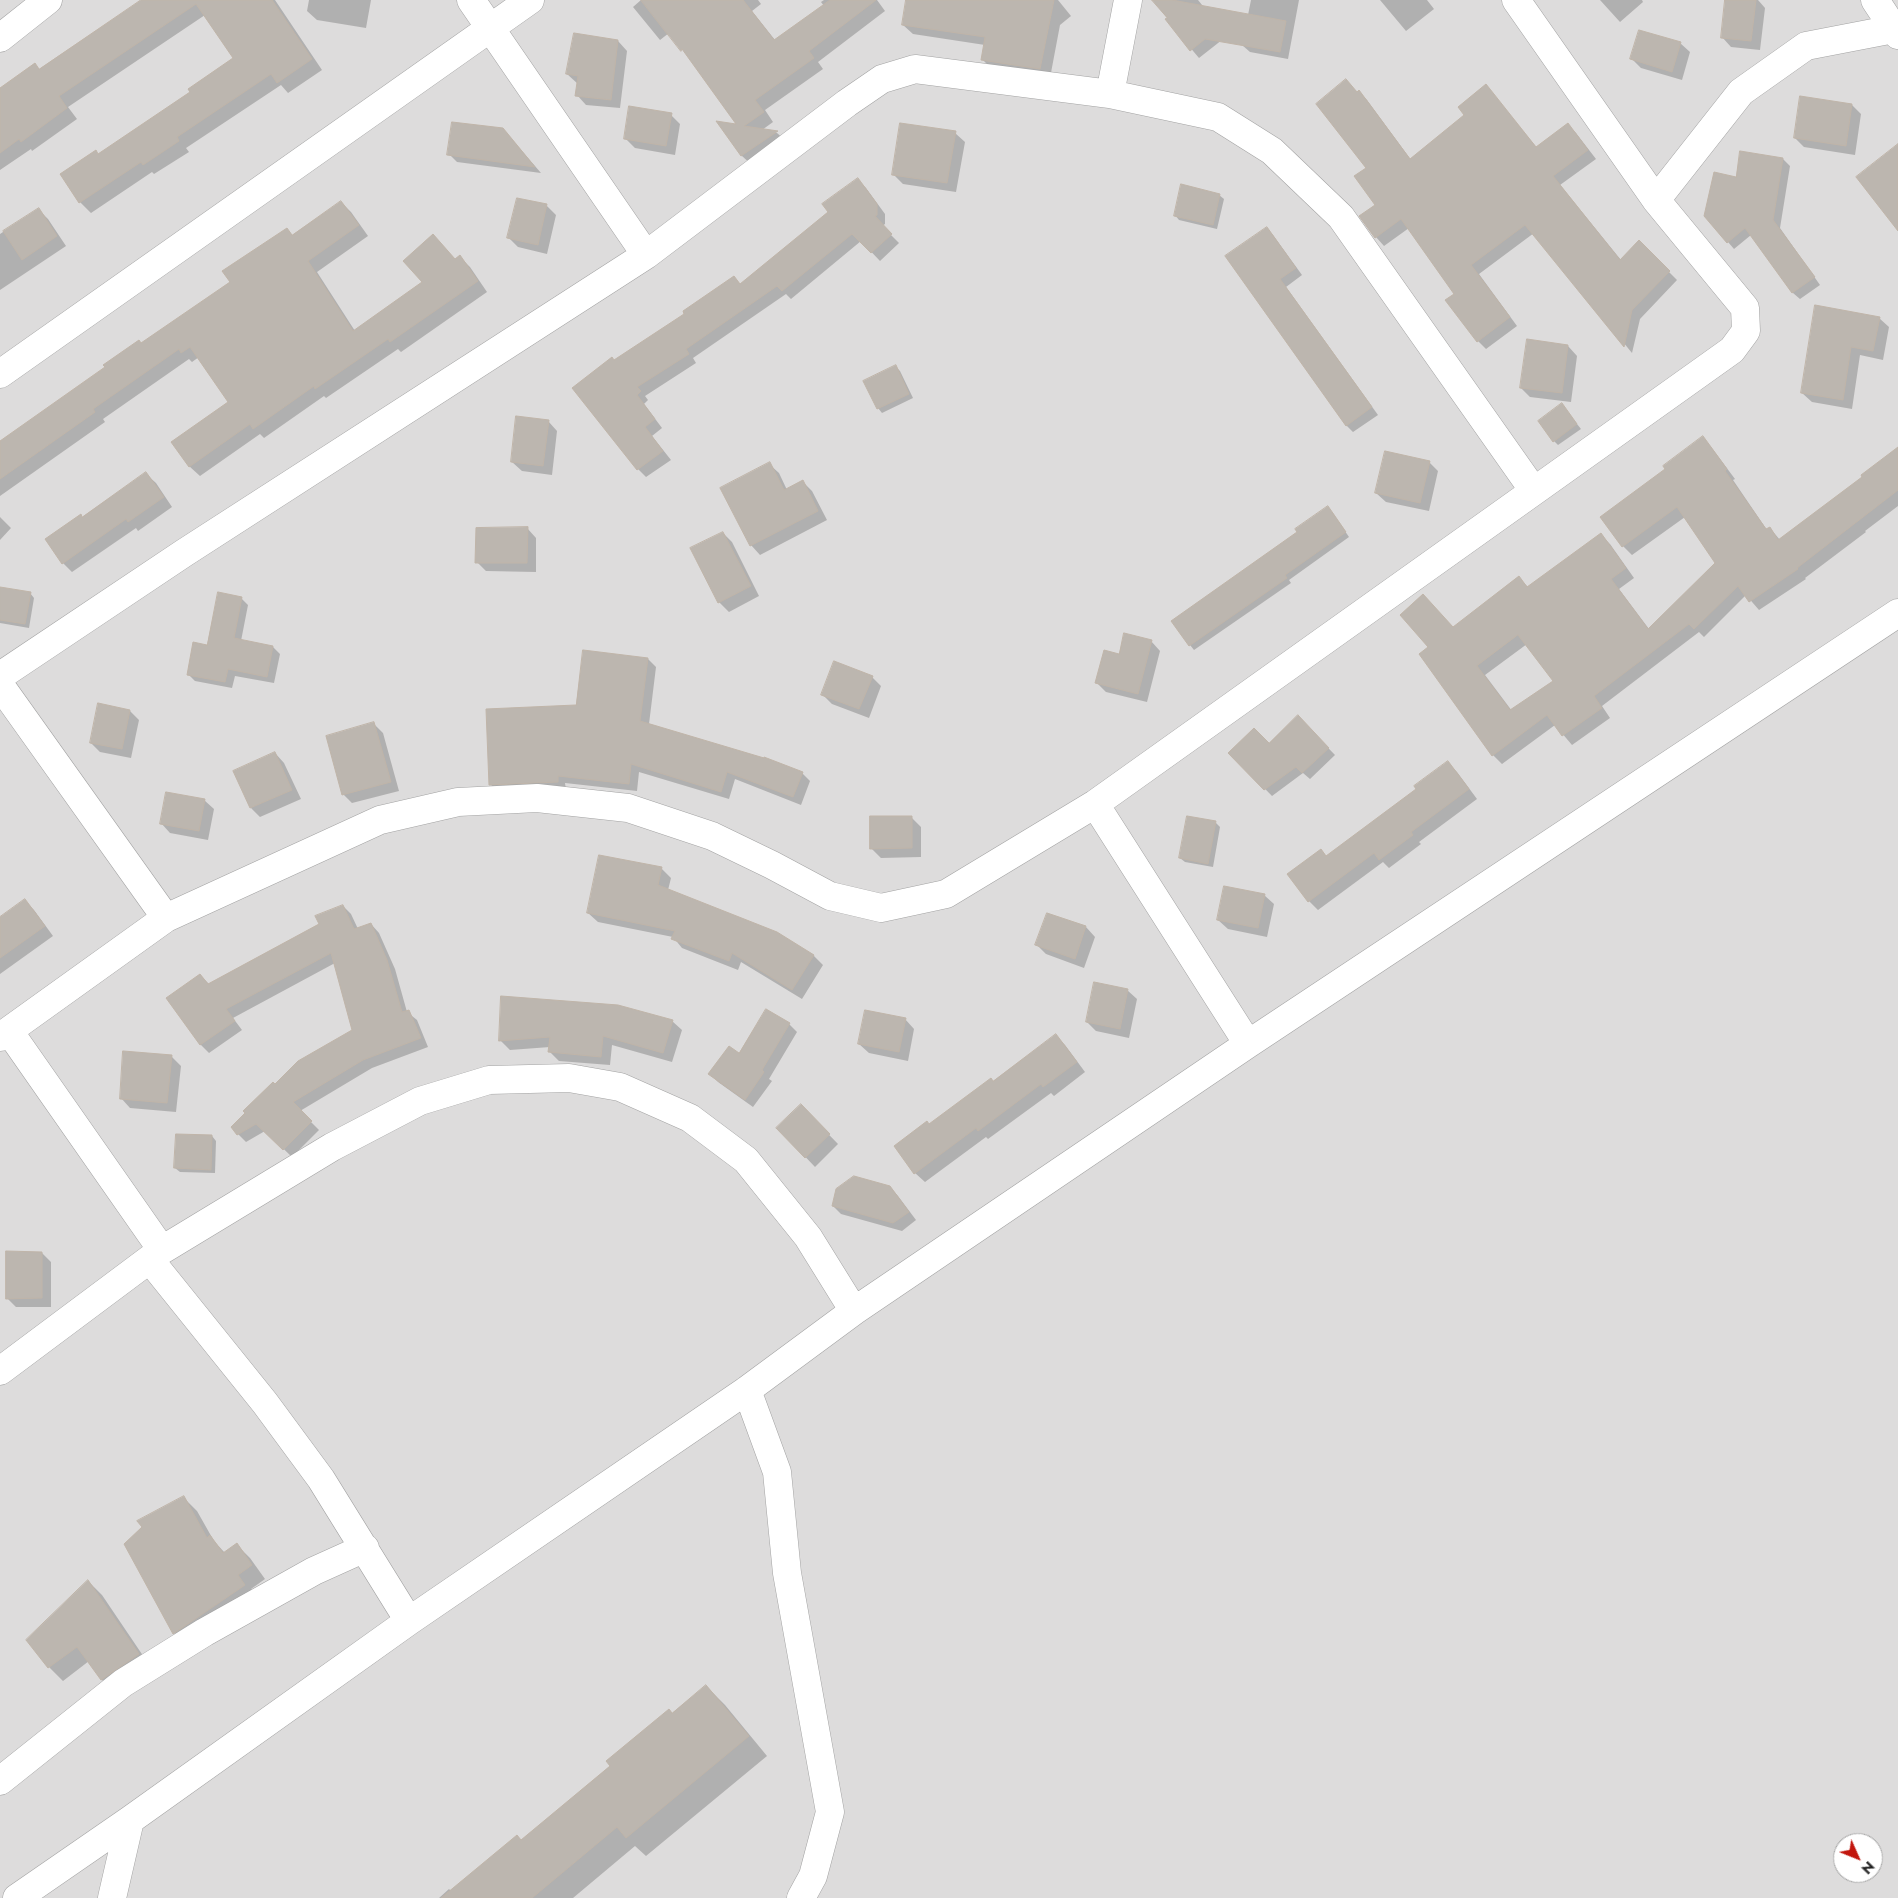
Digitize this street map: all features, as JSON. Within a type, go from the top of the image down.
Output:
[{"type":"street","points":[[0,38],[48,0]]},
{"type":"street","points":[[471,0],[646,255]]},
{"type":"street","points":[[0,374],[530,0]]},
{"type":"street","points":[[1110,94],[1128,0]]},
{"type":"street","points":[[409,1621],[321,1479],[156,1255],[4,1034],[166,918],[380,820],[458,802],[537,798],[628,808],[712,836],[772,864],[830,896],[881,908],[946,894],[1095,804],[1732,350],[1746,331],[1745,308],[1656,200],[1516,0]]},
{"type":"street","points":[[1656,200],[1741,92],[1806,46],[1896,32],[1875,0]]},
{"type":"street","points":[[0,676],[184,552],[646,255],[847,103],[882,79],[915,69],[1110,94],[1218,117],[1272,151],[1341,217],[1534,491]]},
{"type":"street","points":[[17,1898],[130,1820],[409,1621],[747,1390],[854,1311],[1248,1044],[1898,613]]},
{"type":"street","points":[[0,685],[166,918]]},
{"type":"street","points":[[1095,804],[1248,1044]]},
{"type":"street","points":[[0,1372],[156,1255],[332,1148],[420,1101],[489,1080],[569,1078],[620,1087],[690,1118],[746,1160],[808,1237],[854,1311]]},
{"type":"street","points":[[747,1390],[777,1472],[787,1573],[830,1812],[813,1876],[802,1898]]},
{"type":"street","points":[[0,1781],[123,1684],[205,1632],[305,1576],[365,1548]]},
{"type":"street","points":[[112,1898],[130,1820]]},
{"type":"shaded area","points":[[0,0],[1898,0],[1898,1898],[0,1898]]},
{"type":"building","points":[[141,0],[272,0],[312,59],[277,83],[271,74],[177,137],[179,141],[143,165],[141,162],[79,203],[60,174],[96,150],[98,154],[190,92],[188,89],[233,58],[196,4],[59,96],[67,108],[21,142],[19,139],[0,153],[0,88],[35,63],[39,69]]},
{"type":"building","points":[[641,0],[743,0],[774,40],[830,0],[876,0],[809,51],[814,58],[755,100],[764,112],[744,126],[778,131],[741,156],[716,121],[736,124],[682,49],[681,51]]},
{"type":"building","points":[[906,0],[1054,0],[1040,69],[981,60],[985,37],[902,25]]},
{"type":"building","points":[[1152,0],[1172,0],[1286,21],[1280,52],[1205,39],[1190,51]]},
{"type":"building","points":[[1725,0],[1756,0],[1751,41],[1721,38]]},
{"type":"building","points":[[1639,30],[1681,42],[1672,72],[1630,59]]},
{"type":"building","points":[[574,33],[618,40],[611,100],[575,96],[578,76],[566,74]]},
{"type":"building","points":[[1346,79],[1357,92],[1359,90],[1410,159],[1464,115],[1458,107],[1486,84],[1536,147],[1568,123],[1588,150],[1553,176],[1620,260],[1639,240],[1670,271],[1632,310],[1624,347],[1525,225],[1471,265],[1510,317],[1477,342],[1445,300],[1454,294],[1401,219],[1375,238],[1359,216],[1375,205],[1354,176],[1366,168],[1316,104]]},
{"type":"building","points":[[1800,96],[1852,104],[1846,146],[1794,138]]},
{"type":"building","points":[[629,106],[672,113],[666,146],[624,139]]},
{"type":"building","points":[[452,122],[503,128],[535,167],[447,155]]},
{"type":"building","points":[[900,123],[956,131],[947,183],[892,175]]},
{"type":"building","points":[[1898,144],[1898,231],[1856,177]]},
{"type":"building","points":[[1740,151],[1783,158],[1773,220],[1815,277],[1792,293],[1745,228],[1727,243],[1704,216],[1714,172],[1736,177]]},
{"type":"building","points":[[858,178],[877,204],[877,215],[875,216],[892,234],[871,253],[852,234],[782,291],[777,286],[686,349],[689,354],[637,387],[641,391],[637,395],[655,419],[645,427],[663,451],[637,470],[572,388],[612,357],[614,360],[684,314],[683,311],[734,276],[740,284],[828,212],[822,204]]},
{"type":"building","points":[[1181,184],[1220,194],[1213,225],[1174,216]]},
{"type":"building","points":[[517,198],[547,204],[538,245],[507,238]]},
{"type":"building","points":[[341,201],[359,225],[308,261],[353,331],[422,282],[403,261],[433,234],[455,259],[460,255],[478,281],[390,342],[388,339],[315,389],[314,386],[253,429],[250,424],[189,467],[171,442],[228,402],[190,347],[181,353],[179,349],[93,409],[95,412],[0,479],[0,441],[105,367],[103,365],[139,340],[141,343],[230,282],[222,271],[287,228],[292,235]]},
{"type":"building","points":[[39,208],[57,236],[22,260],[3,231]]},
{"type":"building","points":[[1267,227],[1296,268],[1280,279],[1372,407],[1346,426],[1225,256]]},
{"type":"building","points":[[1815,305],[1880,317],[1873,351],[1851,347],[1843,400],[1801,393]]},
{"type":"building","points":[[1527,339],[1568,345],[1562,393],[1520,388]]},
{"type":"building","points":[[896,365],[909,394],[877,409],[863,381]]},
{"type":"building","points":[[1562,403],[1577,424],[1553,442],[1538,421]]},
{"type":"building","points":[[516,416],[549,420],[543,466],[511,462]]},
{"type":"building","points":[[1703,436],[1766,529],[1770,527],[1778,540],[1862,477],[1861,475],[1898,447],[1898,490],[1798,569],[1749,602],[1738,586],[1694,629],[1689,624],[1594,696],[1602,708],[1562,736],[1547,715],[1492,756],[1419,654],[1428,647],[1400,615],[1423,594],[1453,627],[1519,576],[1527,587],[1601,533],[1626,568],[1611,579],[1648,629],[1715,563],[1677,507],[1622,547],[1600,517],[1665,469],[1663,466]],"holes":[[[1518,635],[1553,681],[1510,710],[1477,666]]]},
{"type":"building","points":[[1385,451],[1430,461],[1420,503],[1375,493]]},
{"type":"building","points":[[770,462],[784,490],[803,480],[818,511],[750,546],[720,488]]},
{"type":"building","points":[[146,472],[164,497],[128,522],[126,519],[62,564],[45,539],[81,514],[82,517]]},
{"type":"building","points":[[1328,506],[1346,532],[1285,575],[1287,578],[1189,646],[1171,621],[1297,532],[1295,529]]},
{"type":"building","points":[[528,527],[527,563],[475,563],[476,528]]},
{"type":"building","points":[[723,532],[751,586],[718,603],[690,548]]},
{"type":"building","points":[[0,587],[31,592],[25,624],[0,620]]},
{"type":"building","points":[[218,592],[242,597],[234,638],[273,646],[267,677],[228,669],[225,682],[187,675],[193,642],[207,645]]},
{"type":"building","points":[[1124,633],[1152,640],[1138,694],[1095,683],[1104,650],[1119,654]]},
{"type":"building","points":[[583,650],[648,658],[640,721],[764,757],[803,772],[793,797],[727,772],[721,792],[631,764],[629,784],[558,776],[558,782],[489,785],[486,709],[576,705]]},
{"type":"building","points":[[834,661],[873,676],[859,709],[821,695]]},
{"type":"building","points":[[98,703],[130,710],[122,749],[90,743]]},
{"type":"building","points":[[1298,715],[1329,748],[1302,773],[1296,767],[1264,790],[1228,753],[1254,728],[1269,743]]},
{"type":"building","points":[[374,722],[391,782],[342,795],[326,736]]},
{"type":"building","points":[[275,752],[292,790],[250,808],[233,771]]},
{"type":"building","points":[[1448,761],[1469,789],[1411,832],[1413,835],[1379,860],[1374,853],[1308,902],[1287,874],[1321,849],[1326,856],[1416,789],[1414,786]]},
{"type":"building","points":[[166,792],[205,799],[199,831],[160,824]]},
{"type":"building","points":[[870,816],[912,816],[912,848],[870,849]]},
{"type":"building","points":[[1187,816],[1216,821],[1208,864],[1179,858]]},
{"type":"building","points":[[599,855],[662,867],[658,885],[777,932],[814,955],[792,990],[732,953],[729,961],[671,939],[675,931],[587,913]]},
{"type":"building","points":[[1224,886],[1265,894],[1258,928],[1217,920]]},
{"type":"building","points":[[25,899],[45,926],[0,958],[0,917]]},
{"type":"building","points":[[343,905],[354,929],[371,923],[387,960],[402,1012],[409,1010],[421,1038],[363,1060],[293,1102],[312,1121],[283,1150],[256,1124],[237,1135],[231,1127],[245,1113],[243,1111],[273,1082],[275,1084],[298,1061],[352,1030],[331,953],[226,1009],[235,1021],[200,1045],[166,998],[200,974],[208,984],[319,924],[315,916]]},
{"type":"building","points":[[1047,913],[1086,926],[1075,959],[1035,945]]},
{"type":"building","points":[[1094,982],[1128,989],[1120,1029],[1086,1022]]},
{"type":"building","points":[[501,996],[618,1005],[673,1020],[663,1053],[603,1036],[601,1057],[548,1052],[550,1037],[499,1041]]},
{"type":"building","points":[[766,1009],[790,1023],[762,1070],[764,1072],[745,1100],[708,1074],[729,1046],[739,1053]]},
{"type":"building","points":[[865,1010],[906,1018],[899,1052],[858,1044]]},
{"type":"building","points":[[1056,1034],[1077,1062],[1043,1087],[1041,1084],[978,1131],[976,1128],[914,1174],[894,1146],[927,1121],[929,1124],[991,1078],[993,1081]]},
{"type":"building","points":[[123,1051],[172,1055],[167,1103],[120,1099]]},
{"type":"building","points":[[801,1104],[830,1134],[805,1158],[776,1128]]},
{"type":"building","points":[[176,1134],[212,1135],[211,1170],[174,1168]]},
{"type":"building","points":[[854,1176],[890,1186],[909,1212],[893,1223],[832,1206],[836,1189]]},
{"type":"building","points":[[6,1251],[42,1252],[42,1298],[6,1299]]},
{"type":"building","points":[[184,1496],[207,1538],[210,1535],[223,1553],[237,1543],[252,1565],[238,1575],[245,1585],[173,1634],[124,1544],[142,1527],[137,1521]]},
{"type":"building","points":[[88,1580],[139,1654],[101,1680],[77,1647],[48,1668],[26,1640]]},
{"type":"building","points":[[706,1685],[749,1736],[626,1838],[617,1827],[532,1898],[441,1898],[517,1835],[521,1840],[610,1766],[606,1761],[669,1709],[672,1713]]}]
